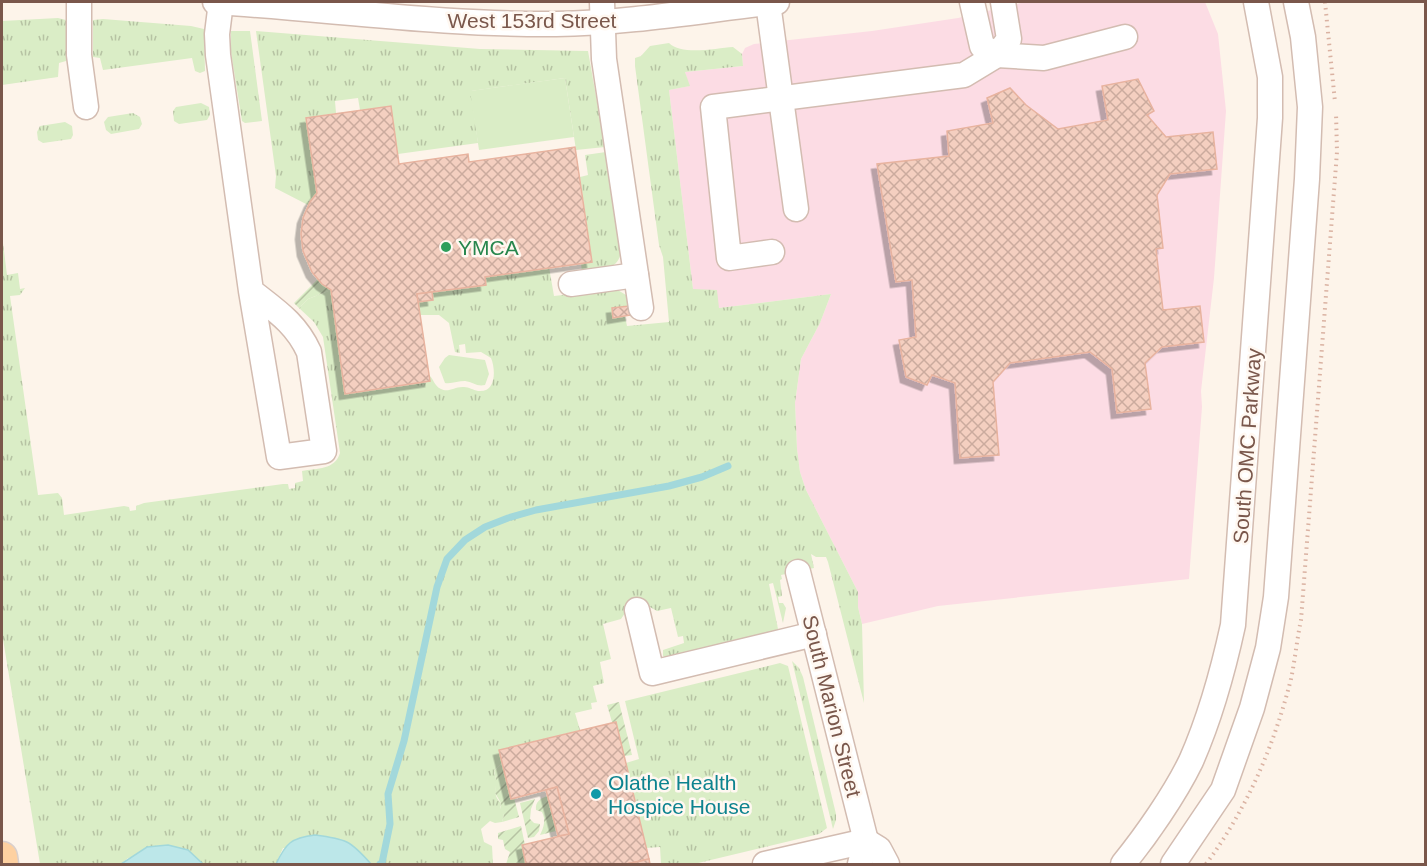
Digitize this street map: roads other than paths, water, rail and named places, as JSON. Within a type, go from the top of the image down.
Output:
[{"type":"main road","points":[[2,857],[3,864]]},
{"type":"street","points":[[79,2],[79,55],[86,107]]},
{"type":"street","name":"West 153rd Street","points":[[215,2],[456,22],[556,24],[602,12],[773,2]]},
{"type":"street","points":[[221,2],[217,34],[218,55],[251,291],[279,457],[324,451],[309,352],[303,338],[296,328],[251,291]]},
{"type":"street","points":[[773,2],[781,98],[796,209]]},
{"type":"street","points":[[972,2],[982,46],[997,55],[1044,58],[1125,38]]},
{"type":"street","points":[[772,252],[729,258],[713,107],[964,75],[997,55],[1009,39],[1003,2]]},
{"type":"street","name":"South OMC Parkway","points":[[1123,864],[1160,813],[1190,762],[1223,670],[1233,625],[1270,118],[1270,77],[1256,2]]},
{"type":"street","name":"South OMC Parkway","points":[[1173,864],[1223,790],[1252,708],[1268,648],[1276,597],[1307,179],[1310,108],[1303,37],[1296,2]]},
{"type":"street","points":[[602,12],[604,59],[641,308]]},
{"type":"street","points":[[571,284],[636,275]]},
{"type":"street","name":"South Marion Street","points":[[798,572],[866,841],[860,864]]},
{"type":"street","points":[[638,610],[652,673],[814,634]]},
{"type":"street","points":[[777,863],[866,841]]},
{"type":"street","name":"South Marion Street","points":[[866,841],[879,849],[887,864]]},
{"type":"water","points":[[315,835],[347,842],[371,864],[276,864],[290,843]]},
{"type":"water","points":[[168,845],[188,850],[203,864],[121,864],[147,847]]},
{"type":"waterway","points":[[380,864],[390,824],[388,794],[404,741],[437,587],[447,559],[465,540],[485,527],[508,518],[536,510],[669,486],[702,477],[728,466]]},
{"type":"place","name":"YMCA","points":[[446,247]]},
{"type":"place","name":"Olathe Health Hospice House","points":[[596,794]]}]
